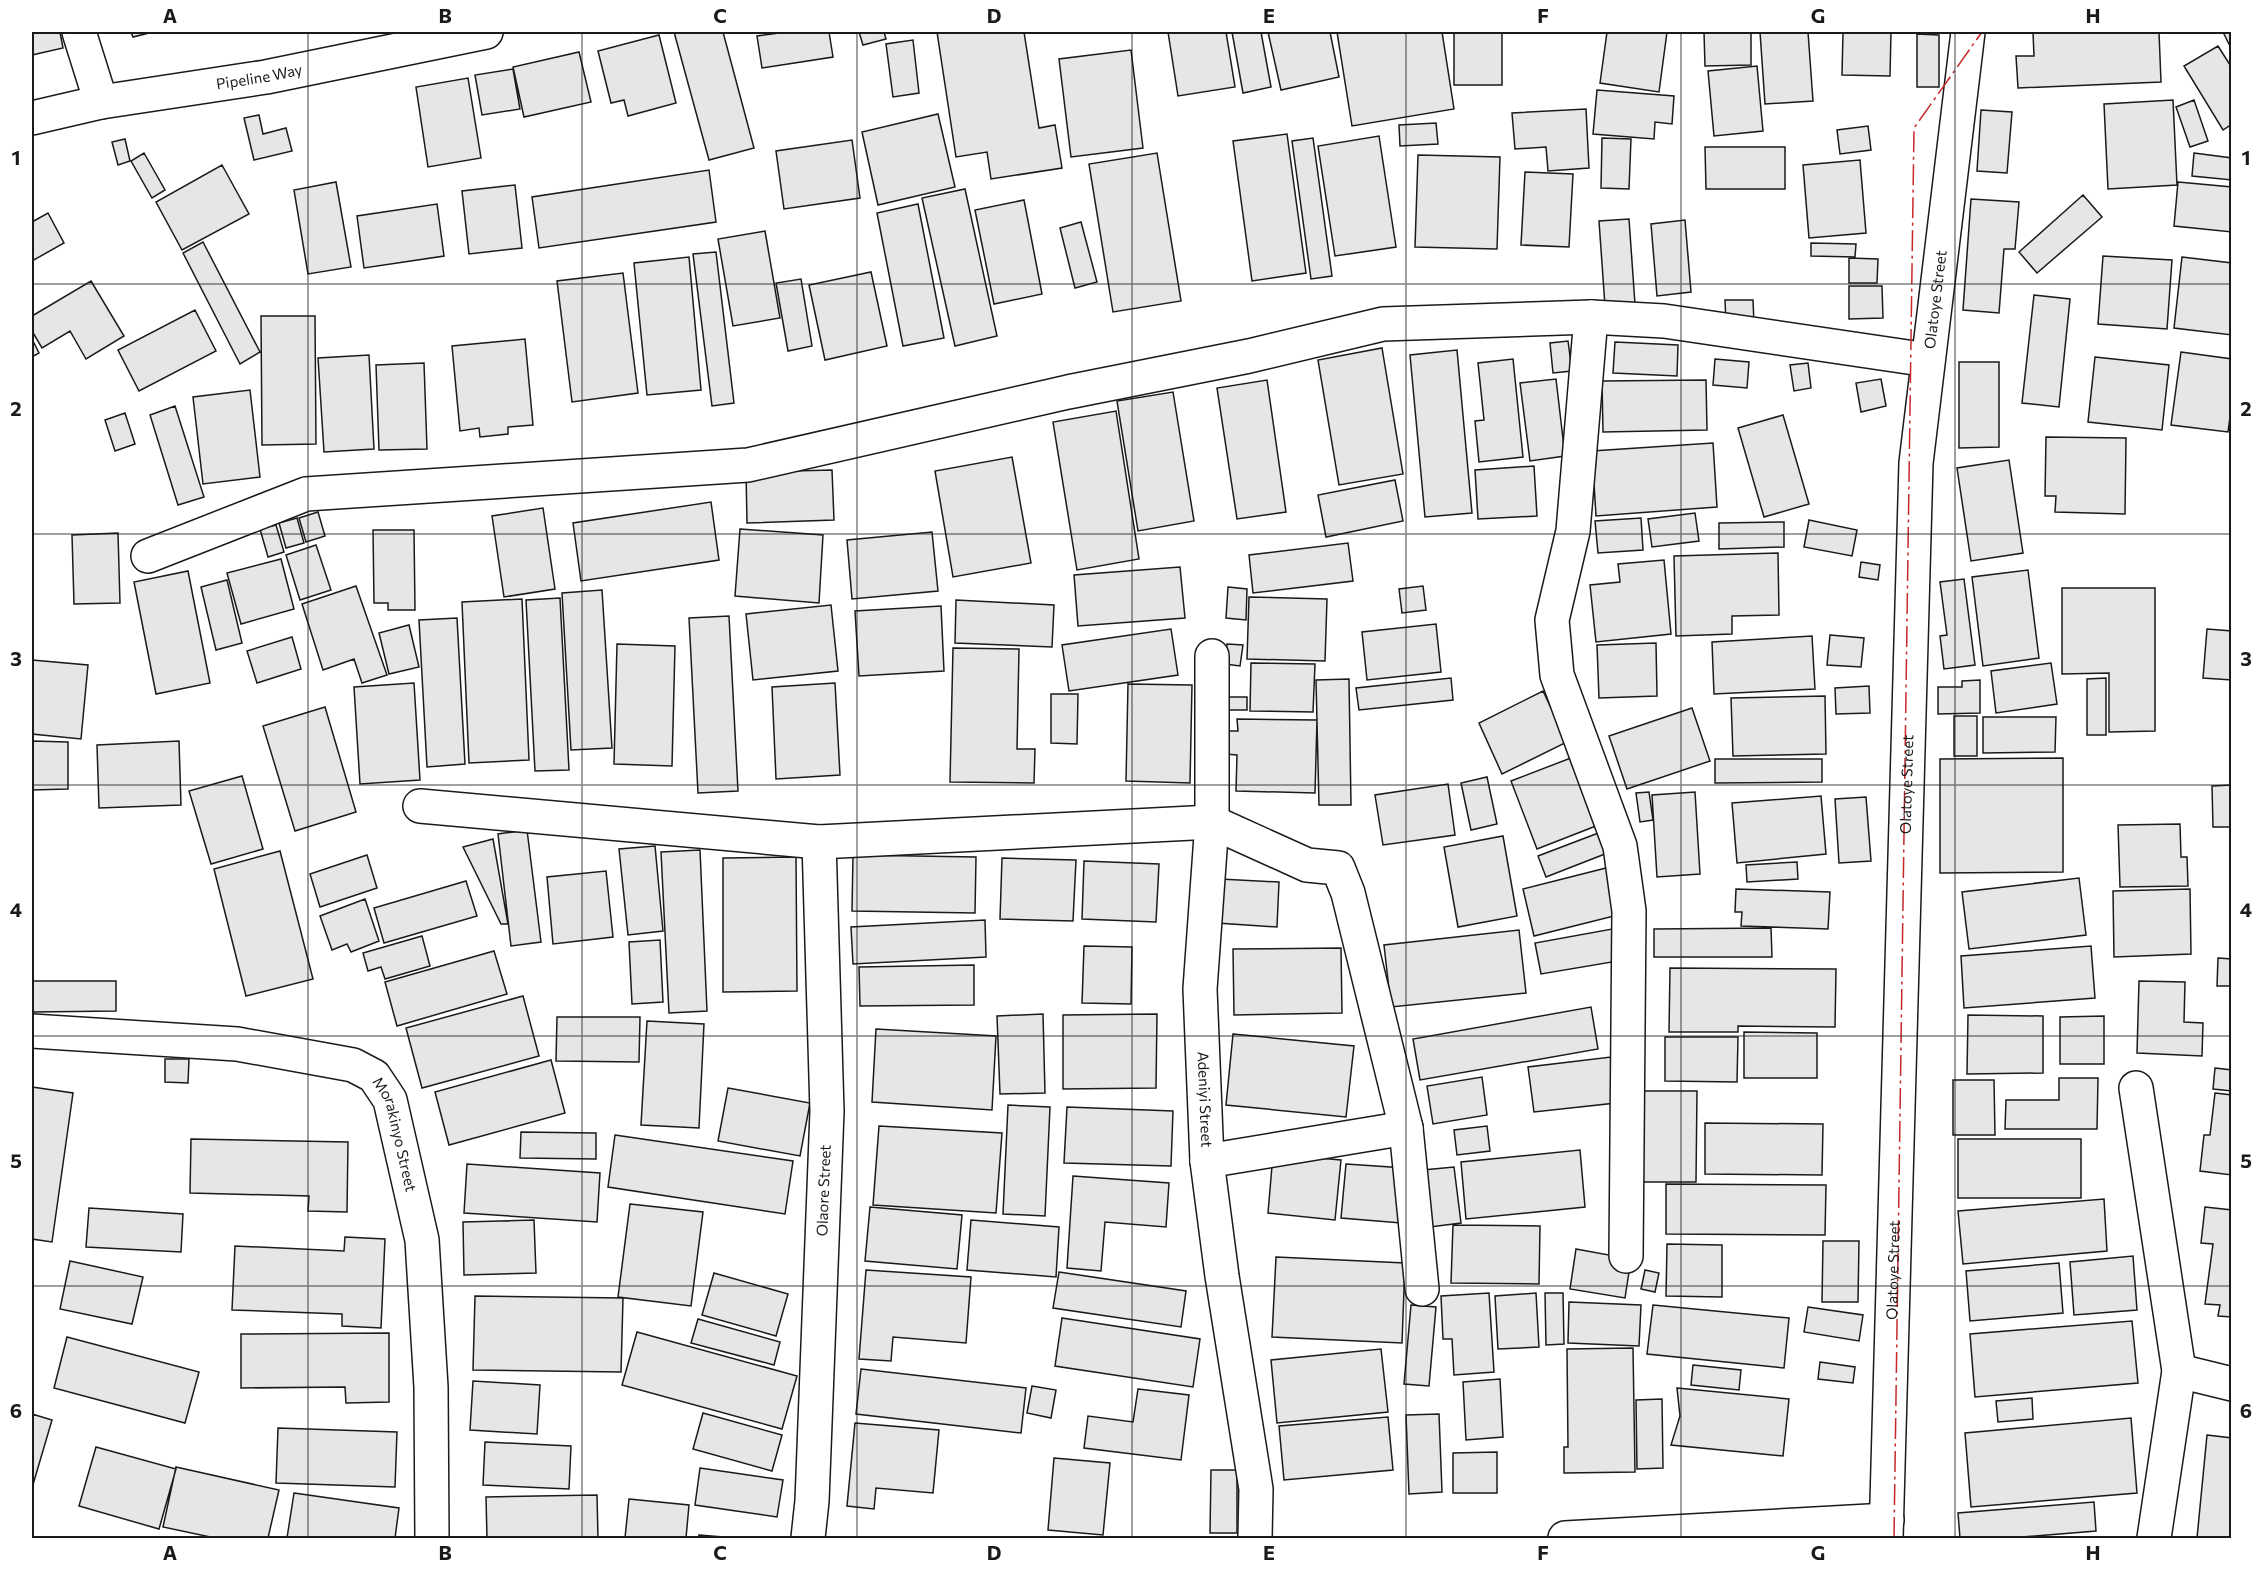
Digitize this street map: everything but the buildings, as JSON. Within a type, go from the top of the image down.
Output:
[{"type":"street","points":[[80,32],[101,102]]},
{"type":"street","name":"Pipeline Way","points":[[32,118],[101,102],[266,77],[486,32]]},
{"type":"street","name":"Olatoye Street","points":[[1887,1529],[1916,463],[1968,32]]},
{"type":"street","points":[[148,556],[306,494],[748,465],[1068,392],[1249,356],[1383,324],[1591,317],[1664,321],[1928,360]]},
{"type":"street","points":[[1591,317],[1573,531],[1552,620],[1557,675],[1620,846],[1629,911],[1626,1256]]},
{"type":"street","name":"Adeniyi Street","points":[[1212,656],[1212,822],[1200,989],[1207,1161],[1222,1276],[1256,1489],[1255,1539]]},
{"type":"street","points":[[420,806],[819,842],[1212,822],[1308,865],[1338,868],[1348,893],[1406,1128],[1422,1289]]},
{"type":"street","name":"Olaore Street","points":[[808,1539],[812,1501],[827,1112],[819,842]]},
{"type":"street","name":"Morakinyo Street","points":[[32,1031],[237,1044],[353,1065],[374,1076],[390,1100],[422,1240],[431,1387],[432,1539]]},
{"type":"street","points":[[2136,1088],[2179,1371],[2154,1539]]},
{"type":"street","points":[[1207,1161],[1406,1128]]},
{"type":"street","points":[[2179,1371],[2232,1384]]},
{"type":"street","points":[[1565,1539],[1887,1529]]},
{"type":"power","points":[[1894,1538],[1914,128],[1982,32]]}]
